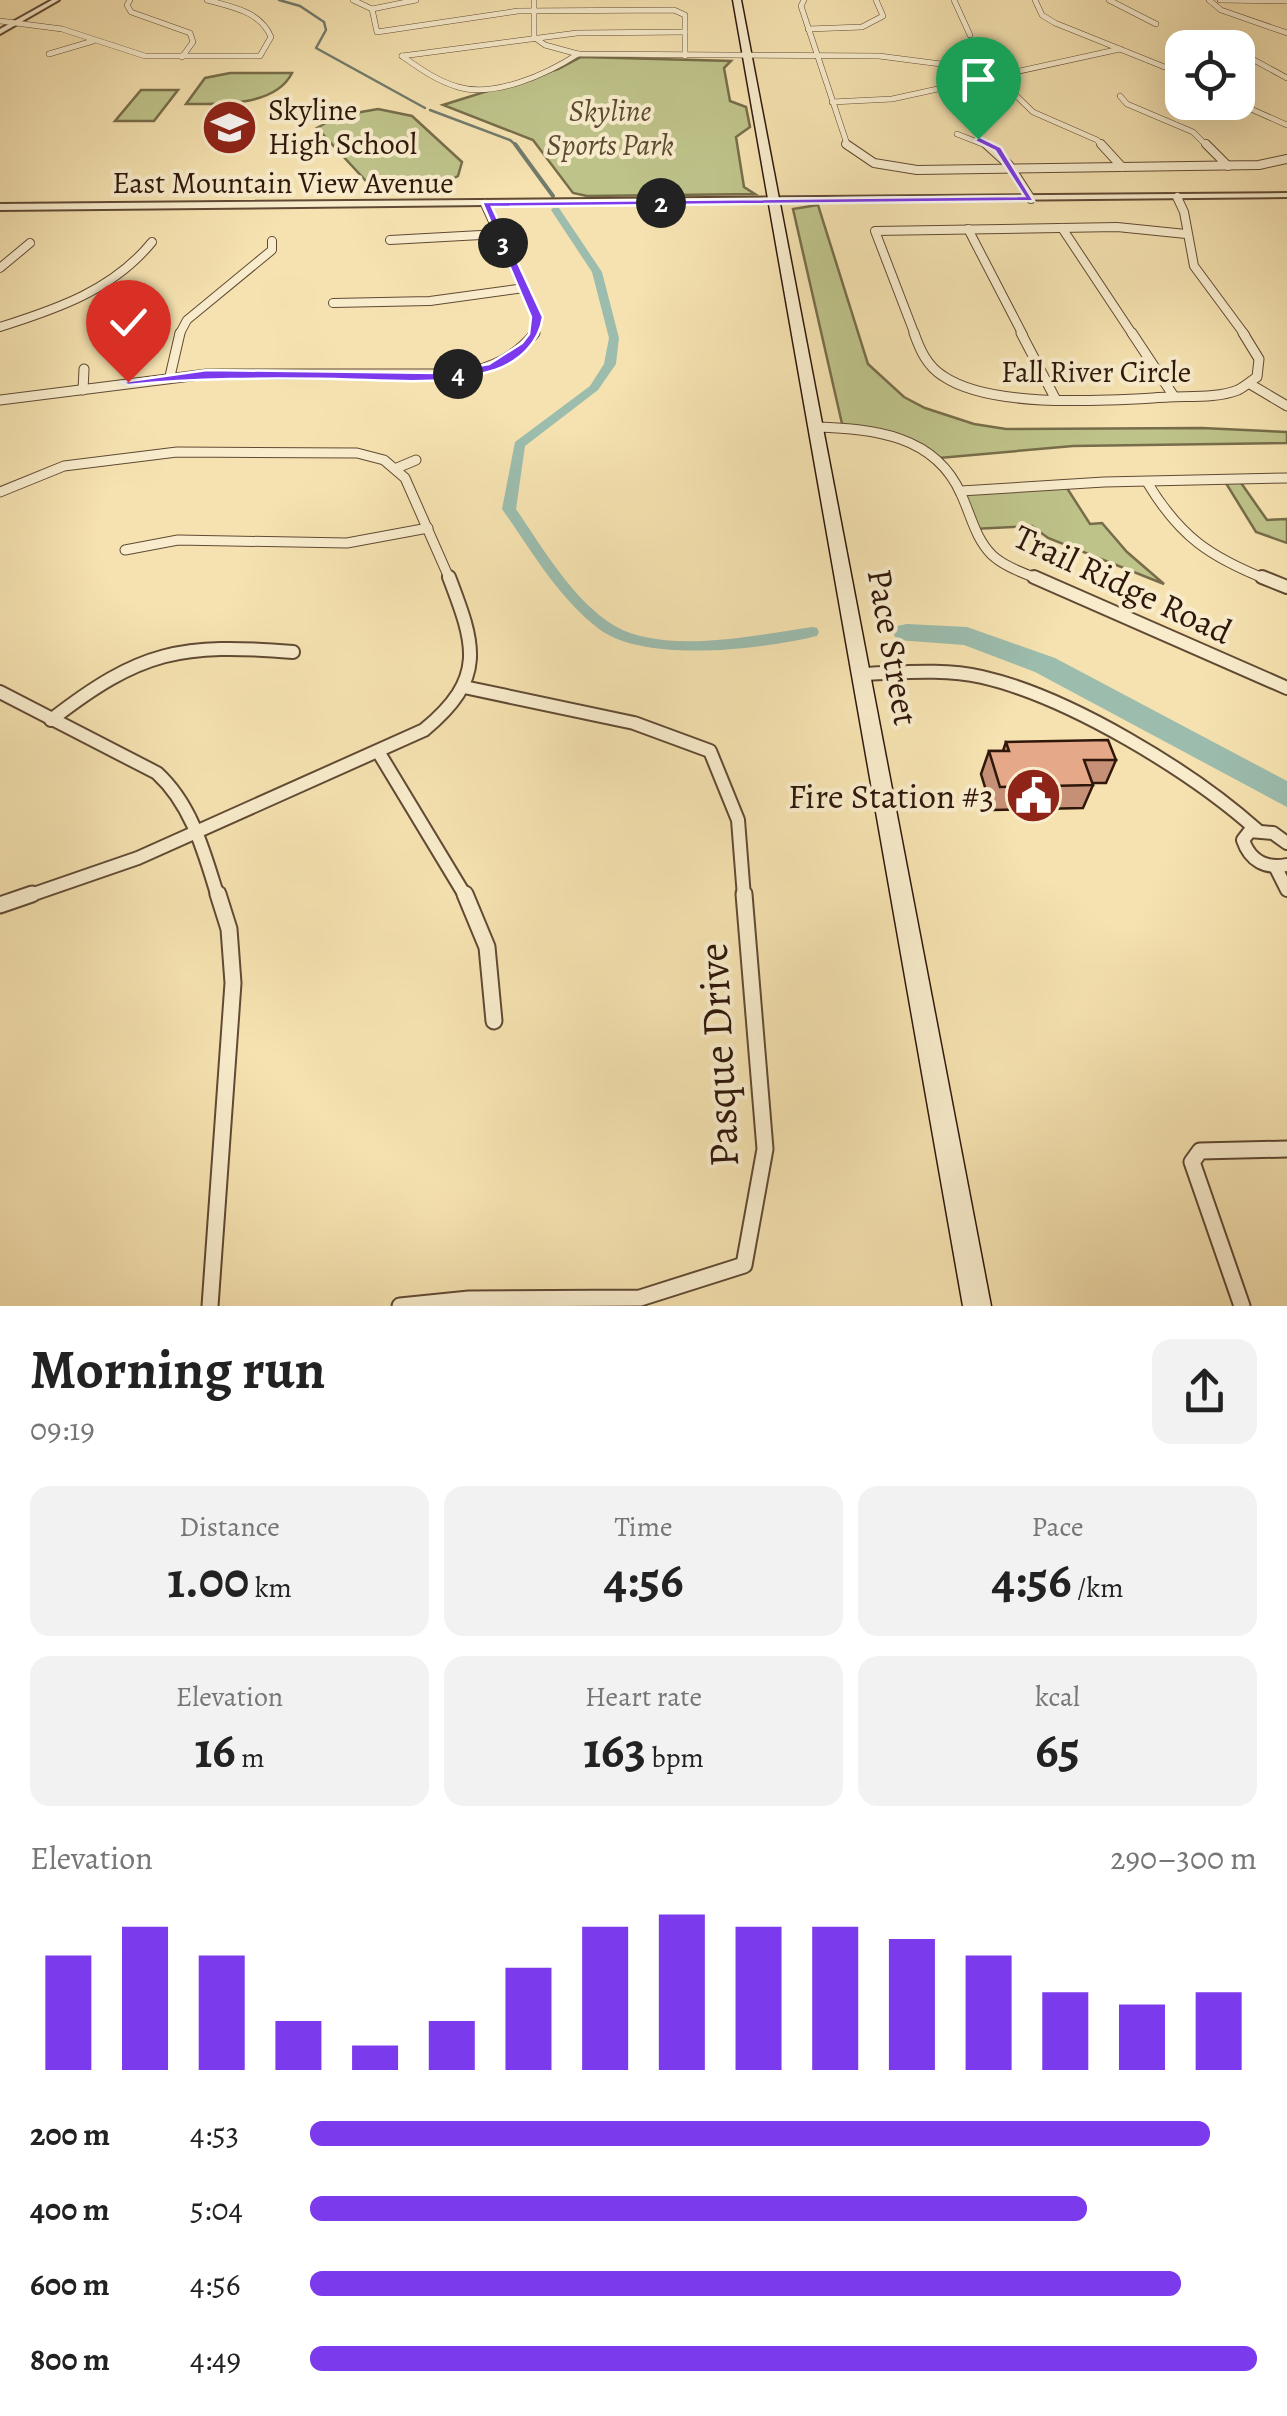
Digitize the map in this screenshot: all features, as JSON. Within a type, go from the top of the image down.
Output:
[{"type":"main road","name":"Pace Street","points":[[737,0],[977,1306]]},
{"type":"street","points":[[0,32],[56,0]]},
{"type":"street","points":[[130,0],[127,5],[131,12],[190,33],[193,42],[182,57]]},
{"type":"street","points":[[0,21],[62,28],[133,54],[260,56],[272,38],[265,23],[248,13],[207,0]]},
{"type":"street","points":[[352,0],[372,9],[416,0]]},
{"type":"street","points":[[534,0],[534,37]]},
{"type":"street","points":[[804,0],[801,5],[846,147],[871,162],[917,170],[1259,166],[1287,160]]},
{"type":"street","points":[[808,29],[874,24],[884,15],[876,0]]},
{"type":"street","points":[[954,0],[970,35]]},
{"type":"street","points":[[1034,0],[1046,18],[1165,67]]},
{"type":"street","points":[[1109,0],[1156,24]]},
{"type":"street","points":[[1209,0],[1221,10],[1287,33]]},
{"type":"street","points":[[1220,0],[1287,1]]},
{"type":"street","points":[[372,9],[377,32],[536,10],[674,10],[685,14],[685,56]]},
{"type":"street","points":[[578,54],[562,65],[479,90],[459,88],[402,56],[534,37],[685,32]]},
{"type":"street","points":[[534,37],[545,45],[578,54],[889,57],[964,67],[992,78],[1035,113],[1097,140],[1122,167]]},
{"type":"street","points":[[49,54],[93,41]]},
{"type":"street","points":[[832,102],[892,99],[1120,49]]},
{"type":"street","points":[[1255,61],[1287,78]]},
{"type":"street","points":[[1120,96],[1127,104],[1193,132],[1228,166]]},
{"type":"street","points":[[1255,111],[1286,124]]},
{"type":"street","points":[[956,134],[994,146],[1031,199]]},
{"type":"street","points":[[860,168],[871,162]]},
{"type":"street","name":"East Mountain View Avenue","points":[[0,207],[1287,196]]},
{"type":"street","points":[[1177,197],[1186,210],[1186,234],[1198,274],[1257,354],[1260,369],[1250,384],[1287,406]]},
{"type":"street","points":[[0,400],[170,376],[437,377],[496,370],[526,346],[534,334],[537,317],[486,204]]},
{"type":"street","name":"Fall River Circle","points":[[1186,234],[1128,227],[875,231],[923,358],[939,376],[968,390],[1007,398],[1173,396],[1222,394],[1250,384]]},
{"type":"street","points":[[1062,228],[1173,396]]},
{"type":"street","points":[[968,229],[1054,398]]},
{"type":"street","points":[[390,240],[499,234]]},
{"type":"street","points":[[170,376],[180,332],[187,320],[272,250],[272,241]]},
{"type":"street","points":[[0,326],[89,292],[142,257],[152,242]]},
{"type":"street","points":[[0,268],[30,243]]},
{"type":"street","points":[[333,303],[430,300],[524,288]]},
{"type":"street","points":[[83,390],[84,369]]},
{"type":"street","name":"Trail Ridge Road","points":[[817,428],[880,431],[916,444],[943,462],[961,492],[978,537],[990,554],[1010,569],[1287,688]]},
{"type":"street","points":[[0,492],[35,475],[168,450],[350,453],[397,468],[408,479],[471,634],[472,657],[464,688],[444,714],[379,752],[108,870],[0,905]]},
{"type":"street","points":[[397,468],[416,460]]},
{"type":"street","points":[[961,492],[1287,478]]},
{"type":"street","points":[[1148,482],[1167,516],[1189,541],[1216,558],[1287,586]]},
{"type":"street","points":[[125,550],[178,540],[347,543],[428,528]]},
{"type":"street","points":[[51,720],[99,682],[158,654],[220,645],[293,652]]},
{"type":"street","points":[[859,674],[976,676],[1018,688],[1220,798],[1257,830],[1273,832],[1287,843]]},
{"type":"street","name":"Pasque Drive","points":[[400,1306],[469,1298],[640,1298],[744,1265],[764,1170],[738,820],[710,751],[634,723],[464,688]]},
{"type":"street","points":[[0,692],[157,773],[171,786],[197,831],[224,904],[232,983],[210,1306]]},
{"type":"street","points":[[379,752],[475,911],[487,947],[494,1021]]},
{"type":"street","points":[[1257,830],[1243,840],[1246,852],[1259,863],[1281,866],[1287,890]]},
{"type":"street","points":[[1242,1306],[1192,1162],[1200,1151],[1287,1148]]},
{"type":"green space","name":"Skyline Sports Park","points":[[581,57],[731,61],[724,68],[730,101],[746,107],[750,127],[736,137],[744,187],[755,194],[573,193],[533,140],[443,105],[558,69]]},
{"type":"green space","points":[[230,73],[292,73],[284,84],[260,98],[186,104],[205,78]]},
{"type":"green space","points":[[141,90],[178,90],[154,121],[115,121]]},
{"type":"green space","points":[[378,109],[412,116],[462,162],[458,176],[436,186],[413,190],[377,186],[366,181],[317,128],[338,116]]},
{"type":"green space","points":[[818,205],[868,364],[904,397],[925,408],[974,424],[1006,429],[1202,428],[1287,432],[1287,443],[1073,446],[939,458],[926,449],[843,428],[793,209]]},
{"type":"green space","points":[[1224,480],[1239,480],[1267,520],[1287,519],[1287,543],[1256,532]]},
{"type":"green space","points":[[1065,485],[1090,524],[1102,523],[1127,552],[1164,584],[1048,538],[1032,526],[973,529],[961,491]]},
{"type":"building","points":[[1108,740],[1116,760],[1084,760],[1093,785],[1000,787],[989,751],[1009,751],[1006,742]]},
{"type":"waterway","points":[[279,0],[300,6],[324,22],[326,30],[316,48],[425,108]]},
{"type":"waterway","points":[[430,110],[516,145]]},
{"type":"waterway","points":[[516,145],[553,196]]},
{"type":"waterway","points":[[556,210],[597,272],[614,338],[610,364],[594,388],[519,445],[509,509],[579,603],[607,628],[626,638],[707,645],[812,632]]},
{"type":"waterway","points":[[907,633],[967,636],[1045,665],[1287,795]]},
{"type":"place","name":"Skyline High School","points":[[229,127]]},
{"type":"place","name":"Fire Station #3","points":[[1033,796]]},
{"type":"route","points":[[128,382],[207,374],[437,377],[493,366],[526,346],[534,334],[537,317],[486,204],[1031,199],[998,149],[978,139]]}]
